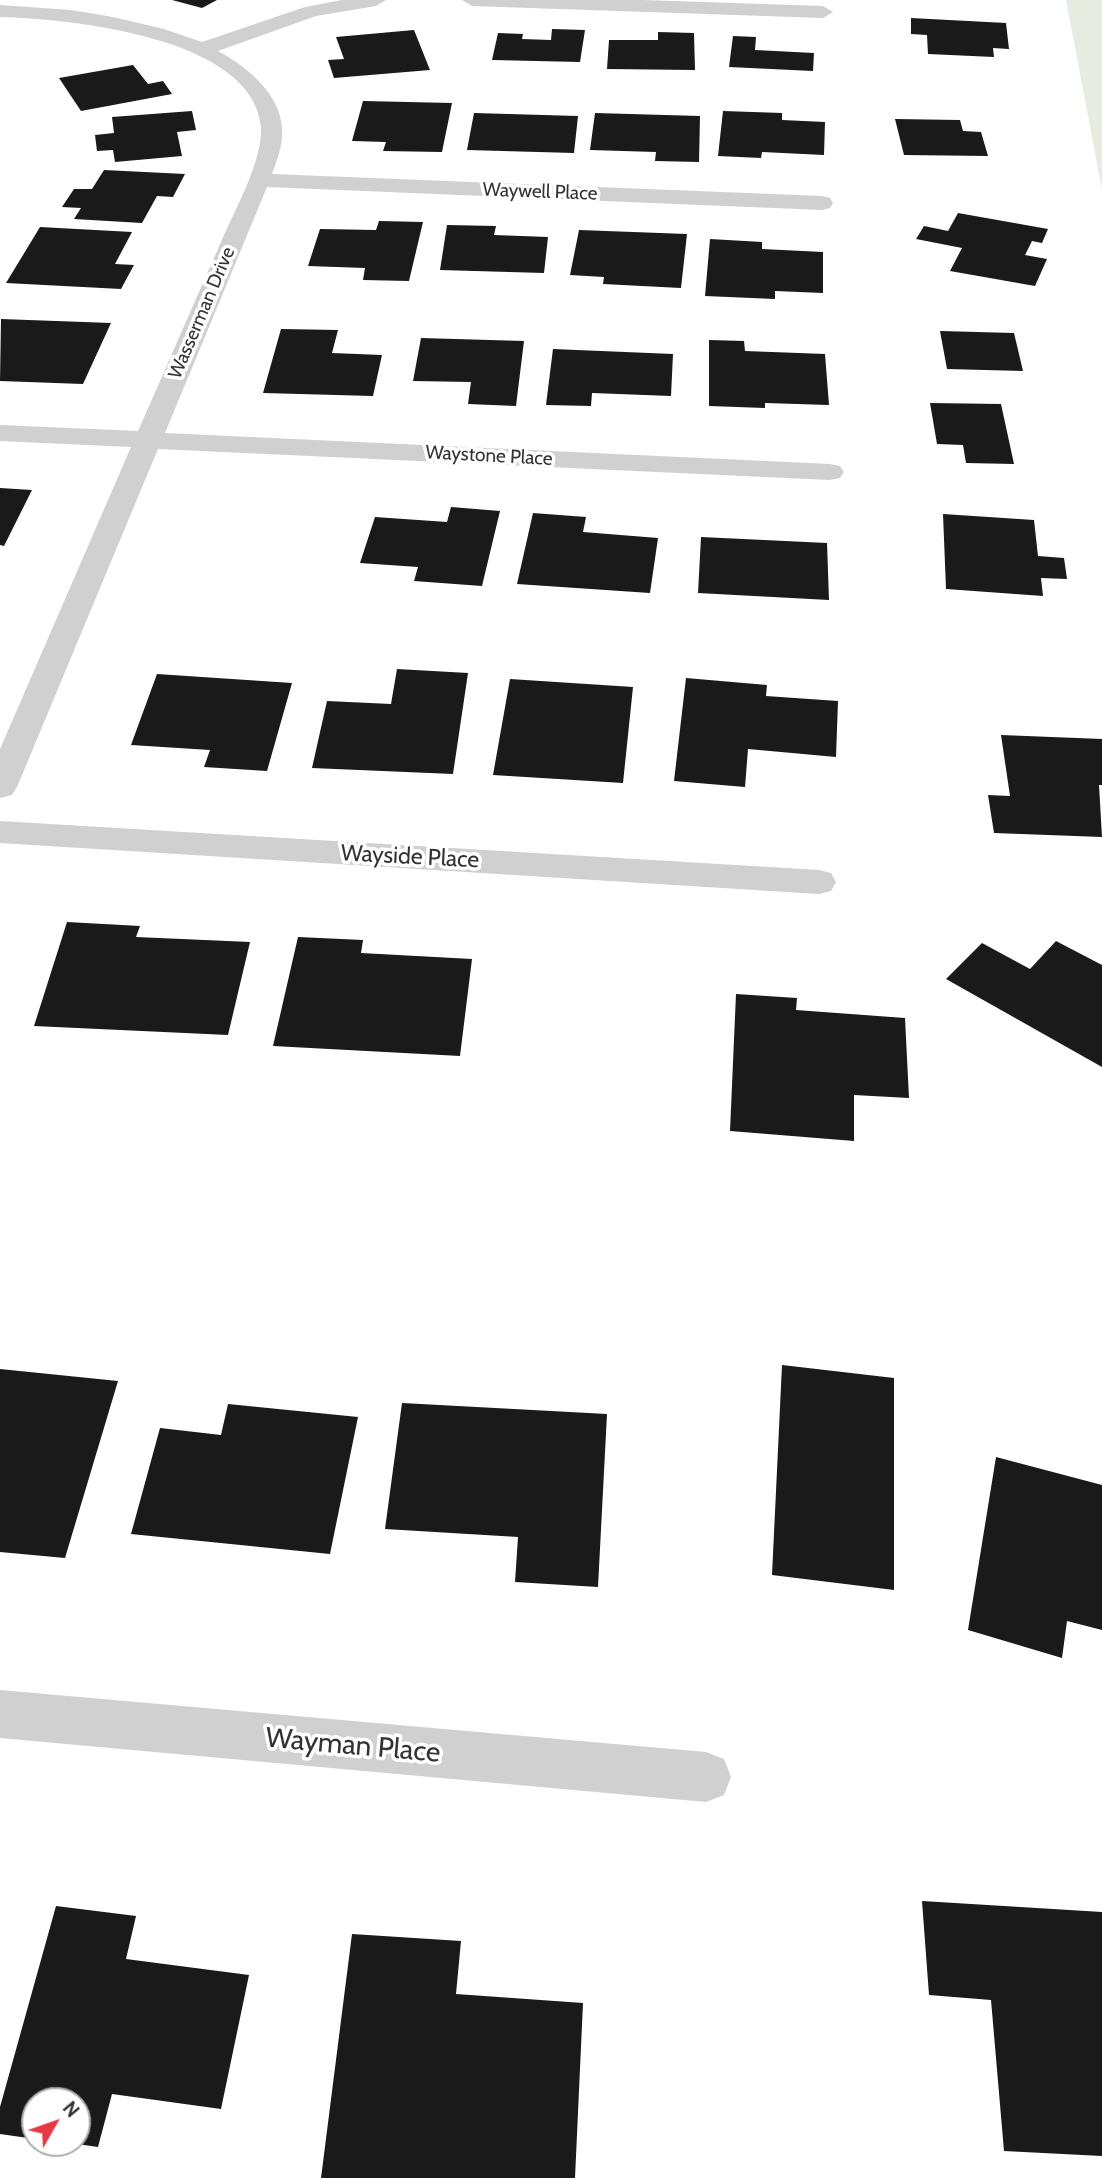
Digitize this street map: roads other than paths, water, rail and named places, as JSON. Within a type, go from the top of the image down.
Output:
[{"type":"street","points":[[200,50],[312,11],[376,0]]},
{"type":"street","points":[[472,0],[823,12]]},
{"type":"street","name":"Wasserman Drive","points":[[0,11],[65,15],[129,25],[167,36],[200,50],[245,79],[266,109],[272,134],[259,180],[0,787]]},
{"type":"street","name":"Waywell Place","points":[[259,180],[822,203]]},
{"type":"street","name":"Waystone Place","points":[[0,433],[830,472]]},
{"type":"street","name":"Wayside Place","points":[[0,832],[819,882]]},
{"type":"street","name":"Wayman Place","points":[[0,1714],[706,1777]]}]
